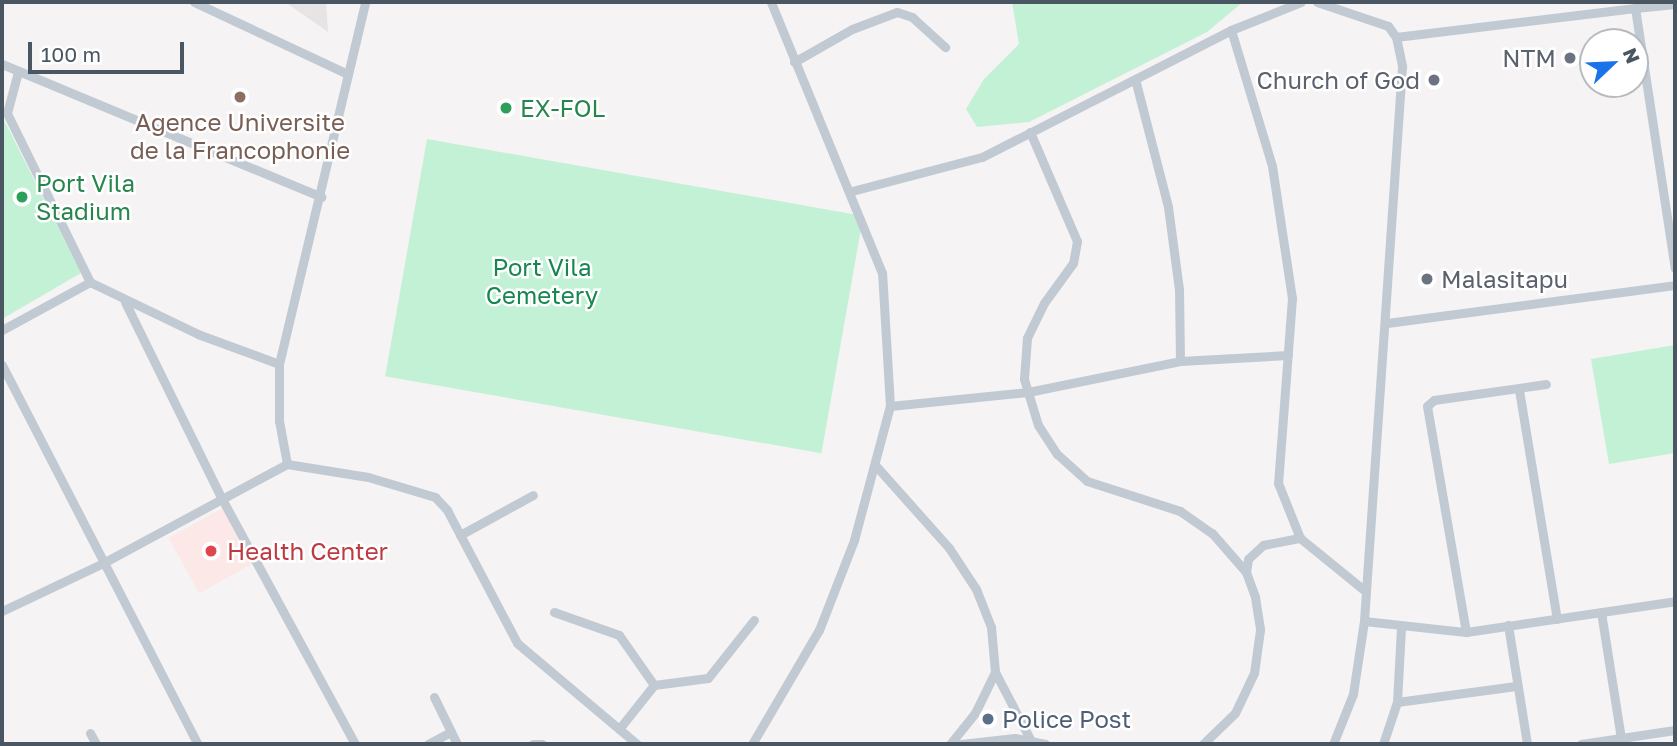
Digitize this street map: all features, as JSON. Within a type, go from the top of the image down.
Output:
[{"type":"street","points":[[194,2],[348,74]]},
{"type":"street","points":[[287,464],[279,421],[279,364],[321,197],[365,2]]},
{"type":"street","points":[[752,744],[819,630],[876,466],[890,406],[882,272],[852,191],[794,62],[771,2]]},
{"type":"street","points":[[852,191],[982,157],[1231,30],[1301,2]]},
{"type":"street","points":[[1317,2],[1371,17],[1396,37],[1402,66],[1387,323],[1364,590],[1364,621],[1353,694],[1333,744]]},
{"type":"street","points":[[1396,37],[1675,4]]},
{"type":"street","points":[[1635,8],[1675,268]]},
{"type":"street","points":[[794,62],[852,29],[897,12],[912,17],[945,47]]},
{"type":"street","points":[[1231,30],[1272,166],[1292,298],[1278,482],[1300,538],[1364,590]]},
{"type":"street","points":[[2,64],[321,197]]},
{"type":"street","points":[[18,72],[7,113],[90,282],[125,302],[279,364]]},
{"type":"street","points":[[1135,79],[1168,207],[1178,289],[1180,361]]},
{"type":"street","points":[[1030,132],[1077,241],[1073,263],[1039,312],[1027,338],[1024,361],[1028,392],[1047,441],[1071,468],[1110,491],[1180,511],[1212,533],[1246,572]]},
{"type":"street","points":[[2,330],[90,282]]},
{"type":"street","points":[[1387,323],[1675,285]]},
{"type":"street","points":[[125,302],[222,499],[355,744]]},
{"type":"street","points":[[890,406],[1028,392],[1180,361],[1287,355]]},
{"type":"street","points":[[2,365],[198,744]]},
{"type":"street","points":[[1466,632],[1427,406],[1434,400],[1519,390],[1546,384]]},
{"type":"street","points":[[1519,390],[1557,618]]},
{"type":"street","points":[[2,611],[103,563],[287,464],[424,491],[442,503],[517,643],[637,744]]},
{"type":"street","points":[[876,466],[949,548],[976,589],[991,627],[995,672],[1030,739]]},
{"type":"street","points":[[460,535],[533,495]]},
{"type":"street","points":[[1203,744],[1235,713],[1254,673],[1260,630],[1246,572],[1248,559],[1263,545],[1300,538]]},
{"type":"street","points":[[1364,621],[1401,628],[1466,632],[1675,601]]},
{"type":"street","points":[[554,612],[606,626],[619,635],[654,685]]},
{"type":"street","points":[[1601,612],[1621,738]]},
{"type":"street","points":[[619,729],[654,685],[708,678],[754,620]]},
{"type":"street","points":[[1508,625],[1527,744]]},
{"type":"street","points":[[1383,744],[1397,702],[1401,628]]},
{"type":"street","points":[[950,744],[975,713],[995,672]]},
{"type":"street","points":[[1397,702],[1516,686]]},
{"type":"street","points":[[435,697],[457,744]]},
{"type":"street","points":[[1581,744],[1675,730]]},
{"type":"street","points":[[428,744],[451,732]]},
{"type":"street","points":[[90,733],[96,744]]},
{"type":"street","points":[[961,744],[997,738],[1030,739],[1045,744]]},
{"type":"street","points":[[533,744],[542,744]]},
{"type":"shaded area","points":[[285,2],[326,2],[328,32]]},
{"type":"shaded area","name":"Health Center","points":[[223,508],[254,563],[199,593],[169,538]]},
{"type":"green space","points":[[1012,2],[1243,2],[1207,32],[1029,122],[977,127],[966,109],[984,79],[1019,44]]},
{"type":"green space","name":"Port Vila Stadium","points":[[4,120],[81,273],[2,319],[2,121]]},
{"type":"green space","name":"Port Vila Cemetery","points":[[427,139],[863,216],[821,453],[385,376]]},
{"type":"green space","points":[[1675,345],[1675,453],[1609,464],[1591,359]]},
{"type":"place","name":"NTM","points":[[1570,58]]},
{"type":"place","name":"Church of God","points":[[1434,80]]},
{"type":"place","name":"Agence Universite de la Francophonie","points":[[240,97]]},
{"type":"place","name":"EX-FOL","points":[[506,108]]},
{"type":"place","name":"Port Vila Stadium","points":[[22,197]]},
{"type":"place","name":"Malasitapu","points":[[1427,279]]},
{"type":"place","name":"Health Center","points":[[211,551]]},
{"type":"place","name":"Police Post","points":[[988,719]]}]
